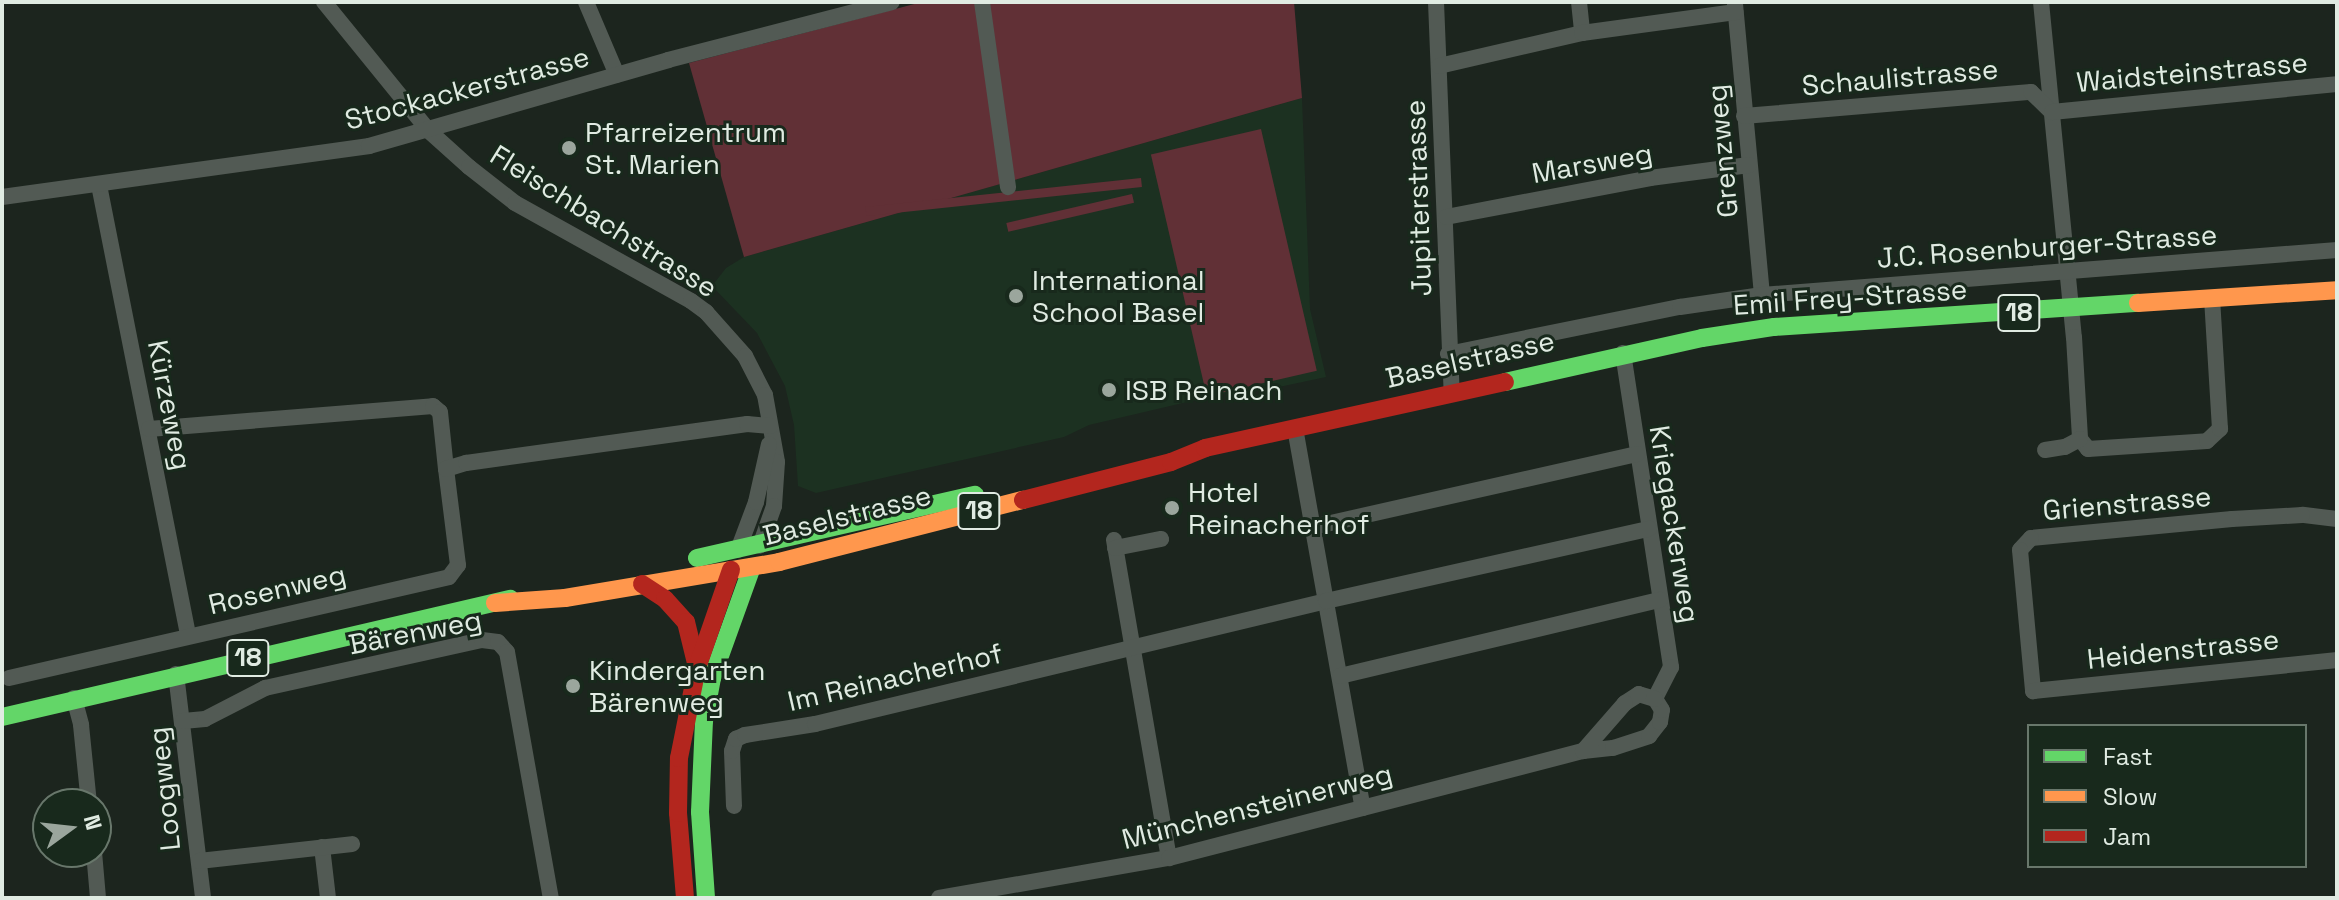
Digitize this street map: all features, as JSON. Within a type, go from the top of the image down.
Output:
[{"type":"main road","name":"Emil Frey-Strasse","points":[[1702,338],[1774,327],[2070,310],[2337,290]]},
{"type":"main road","name":"Baselstrasse","points":[[495,603],[565,598],[752,567],[899,534],[1024,498],[1171,462],[1205,448],[1623,353],[1702,338]]},
{"type":"main road","name":"Baselstrasse","points":[[2,717],[176,674],[495,603],[561,583],[760,546],[1169,448],[1205,448]]},
{"type":"main road","points":[[706,898],[700,812],[704,721],[712,678],[760,546]]},
{"type":"main road","points":[[685,898],[678,813],[679,758],[697,668],[738,550]]},
{"type":"main road","points":[[642,584],[665,599],[686,622],[697,668]]},
{"type":"street","name":"Fleischbachstrasse","points":[[324,2],[429,131],[515,203],[669,287],[706,312],[745,356],[765,395],[777,462],[774,506],[760,546]]},
{"type":"street","points":[[586,2],[617,75]]},
{"type":"street","name":"Stockackerstrasse","points":[[2,197],[369,146],[617,75],[892,2]]},
{"type":"street","points":[[982,2],[1008,187]]},
{"type":"street","name":"Jupiterstrasse","points":[[1436,2],[1446,217],[1448,354],[1452,392]]},
{"type":"street","points":[[1579,2],[1582,33]]},
{"type":"street","points":[[2041,2],[2080,439],[2088,449],[2207,441],[2220,429],[2212,299]]},
{"type":"street","points":[[1439,66],[1582,33],[1735,7]]},
{"type":"street","name":"Grenzweg","points":[[1735,7],[1762,295]]},
{"type":"street","name":"Waidsteinstrasse","points":[[2052,112],[2337,84]]},
{"type":"street","name":"Schaulistrasse","points":[[1744,116],[2031,92],[2052,112]]},
{"type":"street","name":"Marsweg","points":[[1446,217],[1650,178],[1749,165]]},
{"type":"street","name":"Kürzeweg","points":[[99,185],[188,635]]},
{"type":"street","name":"J.C. Rosenburger-Strasse","points":[[1762,295],[2337,250]]},
{"type":"street","name":"Baselstrasse","points":[[1448,354],[1680,307],[1762,295]]},
{"type":"street","name":"Kriegackerweg","points":[[1623,353],[1671,667],[1655,699]]},
{"type":"street","name":"Rosenweg","points":[[9,678],[449,577],[458,565],[440,412],[433,406],[149,429]]},
{"type":"street","points":[[446,469],[466,463],[731,426],[770,426]]},
{"type":"street","name":"Fleischbachstrasse","points":[[738,550],[763,478],[770,426]]},
{"type":"street","points":[[1295,428],[1363,808]]},
{"type":"street","points":[[2045,450],[2065,447],[2080,439]]},
{"type":"street","points":[[1313,527],[1637,454]]},
{"type":"street","name":"Baselstrasse","points":[[774,506],[785,526],[805,535]]},
{"type":"street","name":"Grienstrasse","points":[[2033,691],[2020,550],[2031,538],[2232,519],[2302,515],[2337,519]]},
{"type":"street","name":"Im Reinacherhof","points":[[734,806],[732,751],[736,739],[745,735],[815,724],[1326,601],[1649,529]]},
{"type":"street","points":[[1161,539],[1114,544],[1169,858]]},
{"type":"street","points":[[1340,676],[1660,600]]},
{"type":"street","name":"Bärenweg","points":[[183,721],[205,719],[265,688],[482,640],[498,642],[507,652],[551,898]]},
{"type":"street","name":"Heidenstrasse","points":[[2033,691],[2337,660]]},
{"type":"street","name":"Loogweg","points":[[176,674],[203,898]]},
{"type":"street","points":[[1583,751],[1625,703],[1639,694],[1655,699]]},
{"type":"street","points":[[74,698],[81,725],[87,788]]},
{"type":"street","name":"Münchensteinerweg","points":[[939,898],[1169,858],[1583,751],[1613,748],[1649,736],[1660,722],[1662,710],[1655,699]]},
{"type":"street","points":[[199,861],[352,844]]},
{"type":"street","points":[[322,847],[328,898]]},
{"type":"street","points":[[95,868],[98,898]]},
{"type":"shaded area","points":[[922,2],[1294,2],[1302,98],[744,257],[689,63]]},
{"type":"shaded area","name":"International School Basel","points":[[1302,98],[1310,309],[1326,377],[1279,387],[1251,387],[1089,425],[1064,437],[816,493],[798,486],[794,425],[785,386],[757,333],[712,286],[726,268],[744,257]]},
{"type":"shaded area","points":[[1261,129],[1317,371],[1207,396],[1151,154]]},
{"type":"shaded area","points":[[1141,178],[1142,187],[866,216],[866,207]]},
{"type":"shaded area","points":[[1132,194],[1134,203],[1008,232],[1006,223]]},
{"type":"traffic: fast","points":[[1505,382],[1702,338],[1774,327],[2138,303]]},
{"type":"traffic: fast","points":[[697,558],[975,495]]},
{"type":"traffic: fast","points":[[706,898],[700,812],[704,721],[712,678],[752,567]]},
{"type":"traffic: fast","points":[[2,717],[510,599]]},
{"type":"traffic: slow","points":[[2138,303],[2337,290]]},
{"type":"traffic: slow","points":[[495,603],[565,598],[779,562],[1023,500]]},
{"type":"traffic: jam","points":[[1023,500],[1171,462],[1205,448],[1505,382]]},
{"type":"traffic: jam","points":[[685,898],[678,813],[679,758],[697,668],[731,570]]},
{"type":"traffic: jam","points":[[642,584],[665,599],[686,622],[696,663]]},
{"type":"place","name":"Pfarreizentrum St. Marien","points":[[569,148]]},
{"type":"place","name":"International School Basel","points":[[1016,296]]},
{"type":"place","name":"ISB Reinach","points":[[1109,390]]},
{"type":"place","name":"Hotel Reinacherhof","points":[[1172,508]]},
{"type":"place","name":"Kindergarten Bärenweg","points":[[573,686]]}]
